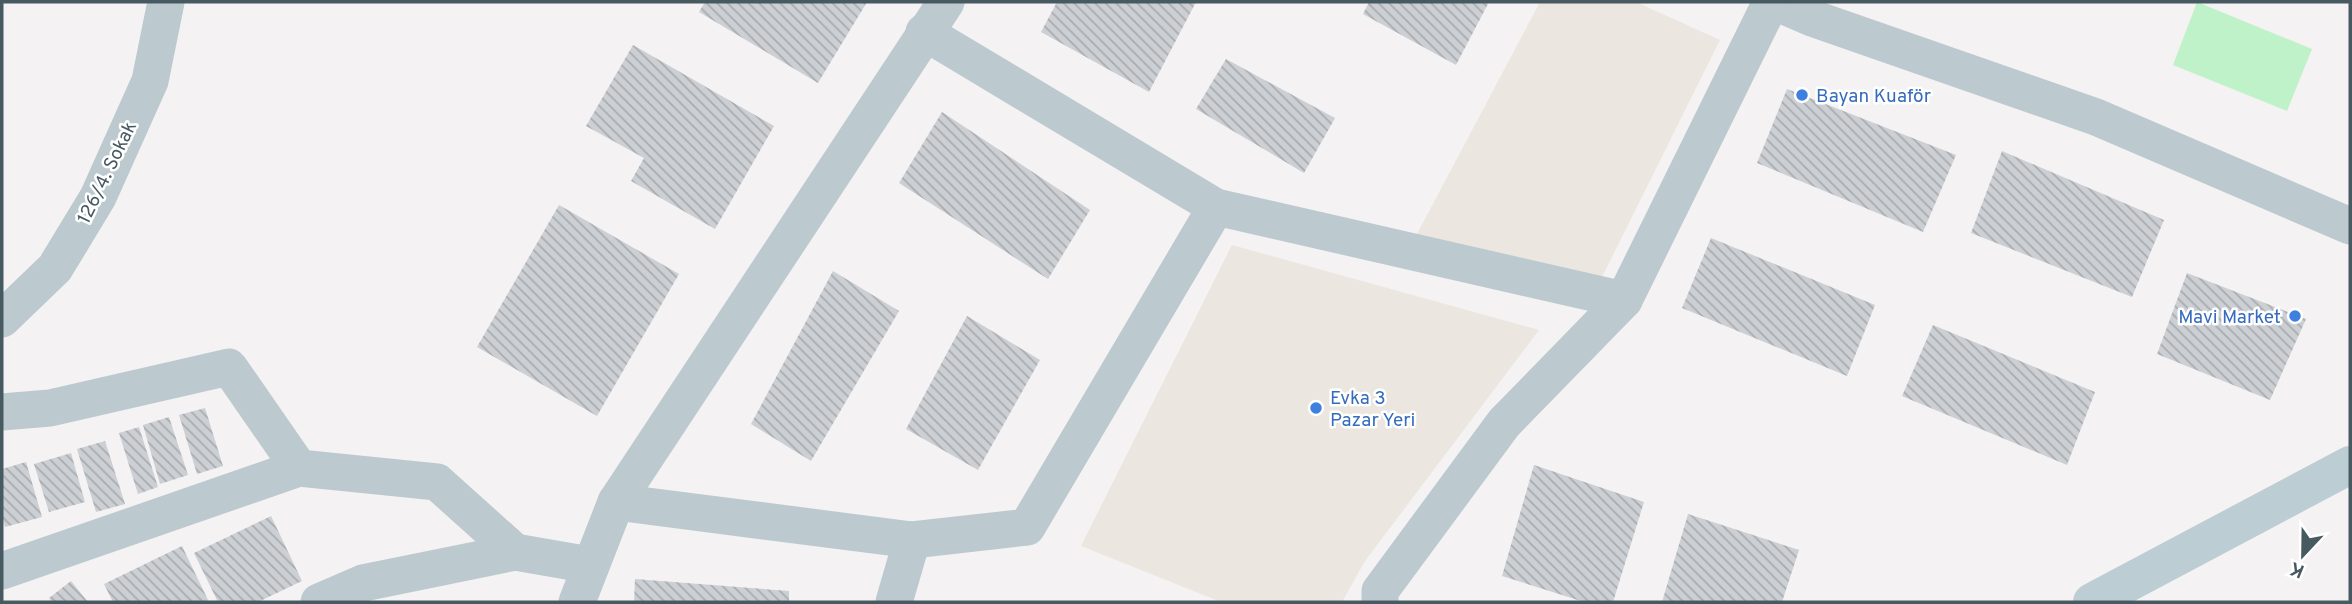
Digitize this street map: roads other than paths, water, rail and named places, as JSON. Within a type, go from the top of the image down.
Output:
[{"type":"street","name":"126/4. Sokak","points":[[2,319],[55,268],[98,197],[150,80],[166,2]]},
{"type":"street","points":[[577,602],[616,502],[946,2]]},
{"type":"street","points":[[1380,602],[1380,591],[1504,423],[1624,300],[1773,2],[1816,10],[2096,117],[2350,226]]},
{"type":"street","points":[[924,32],[1216,207],[1624,300]]},
{"type":"street","points":[[616,502],[912,540],[1027,527],[1216,207]]},
{"type":"street","points":[[2,412],[50,408],[229,367],[299,468]]},
{"type":"street","points":[[2092,602],[2350,465]]},
{"type":"street","points":[[2,571],[299,468],[437,482],[515,552]]},
{"type":"street","points":[[894,602],[912,540]]},
{"type":"street","points":[[319,602],[363,583],[515,552],[590,565]]},
{"type":"place","name":"Bayan Kuaför","points":[[1802,95]]},
{"type":"place","name":"Mavi Market","points":[[2295,316]]},
{"type":"place","name":"Evka 3 Pazar Yeri","points":[[1316,408]]}]
